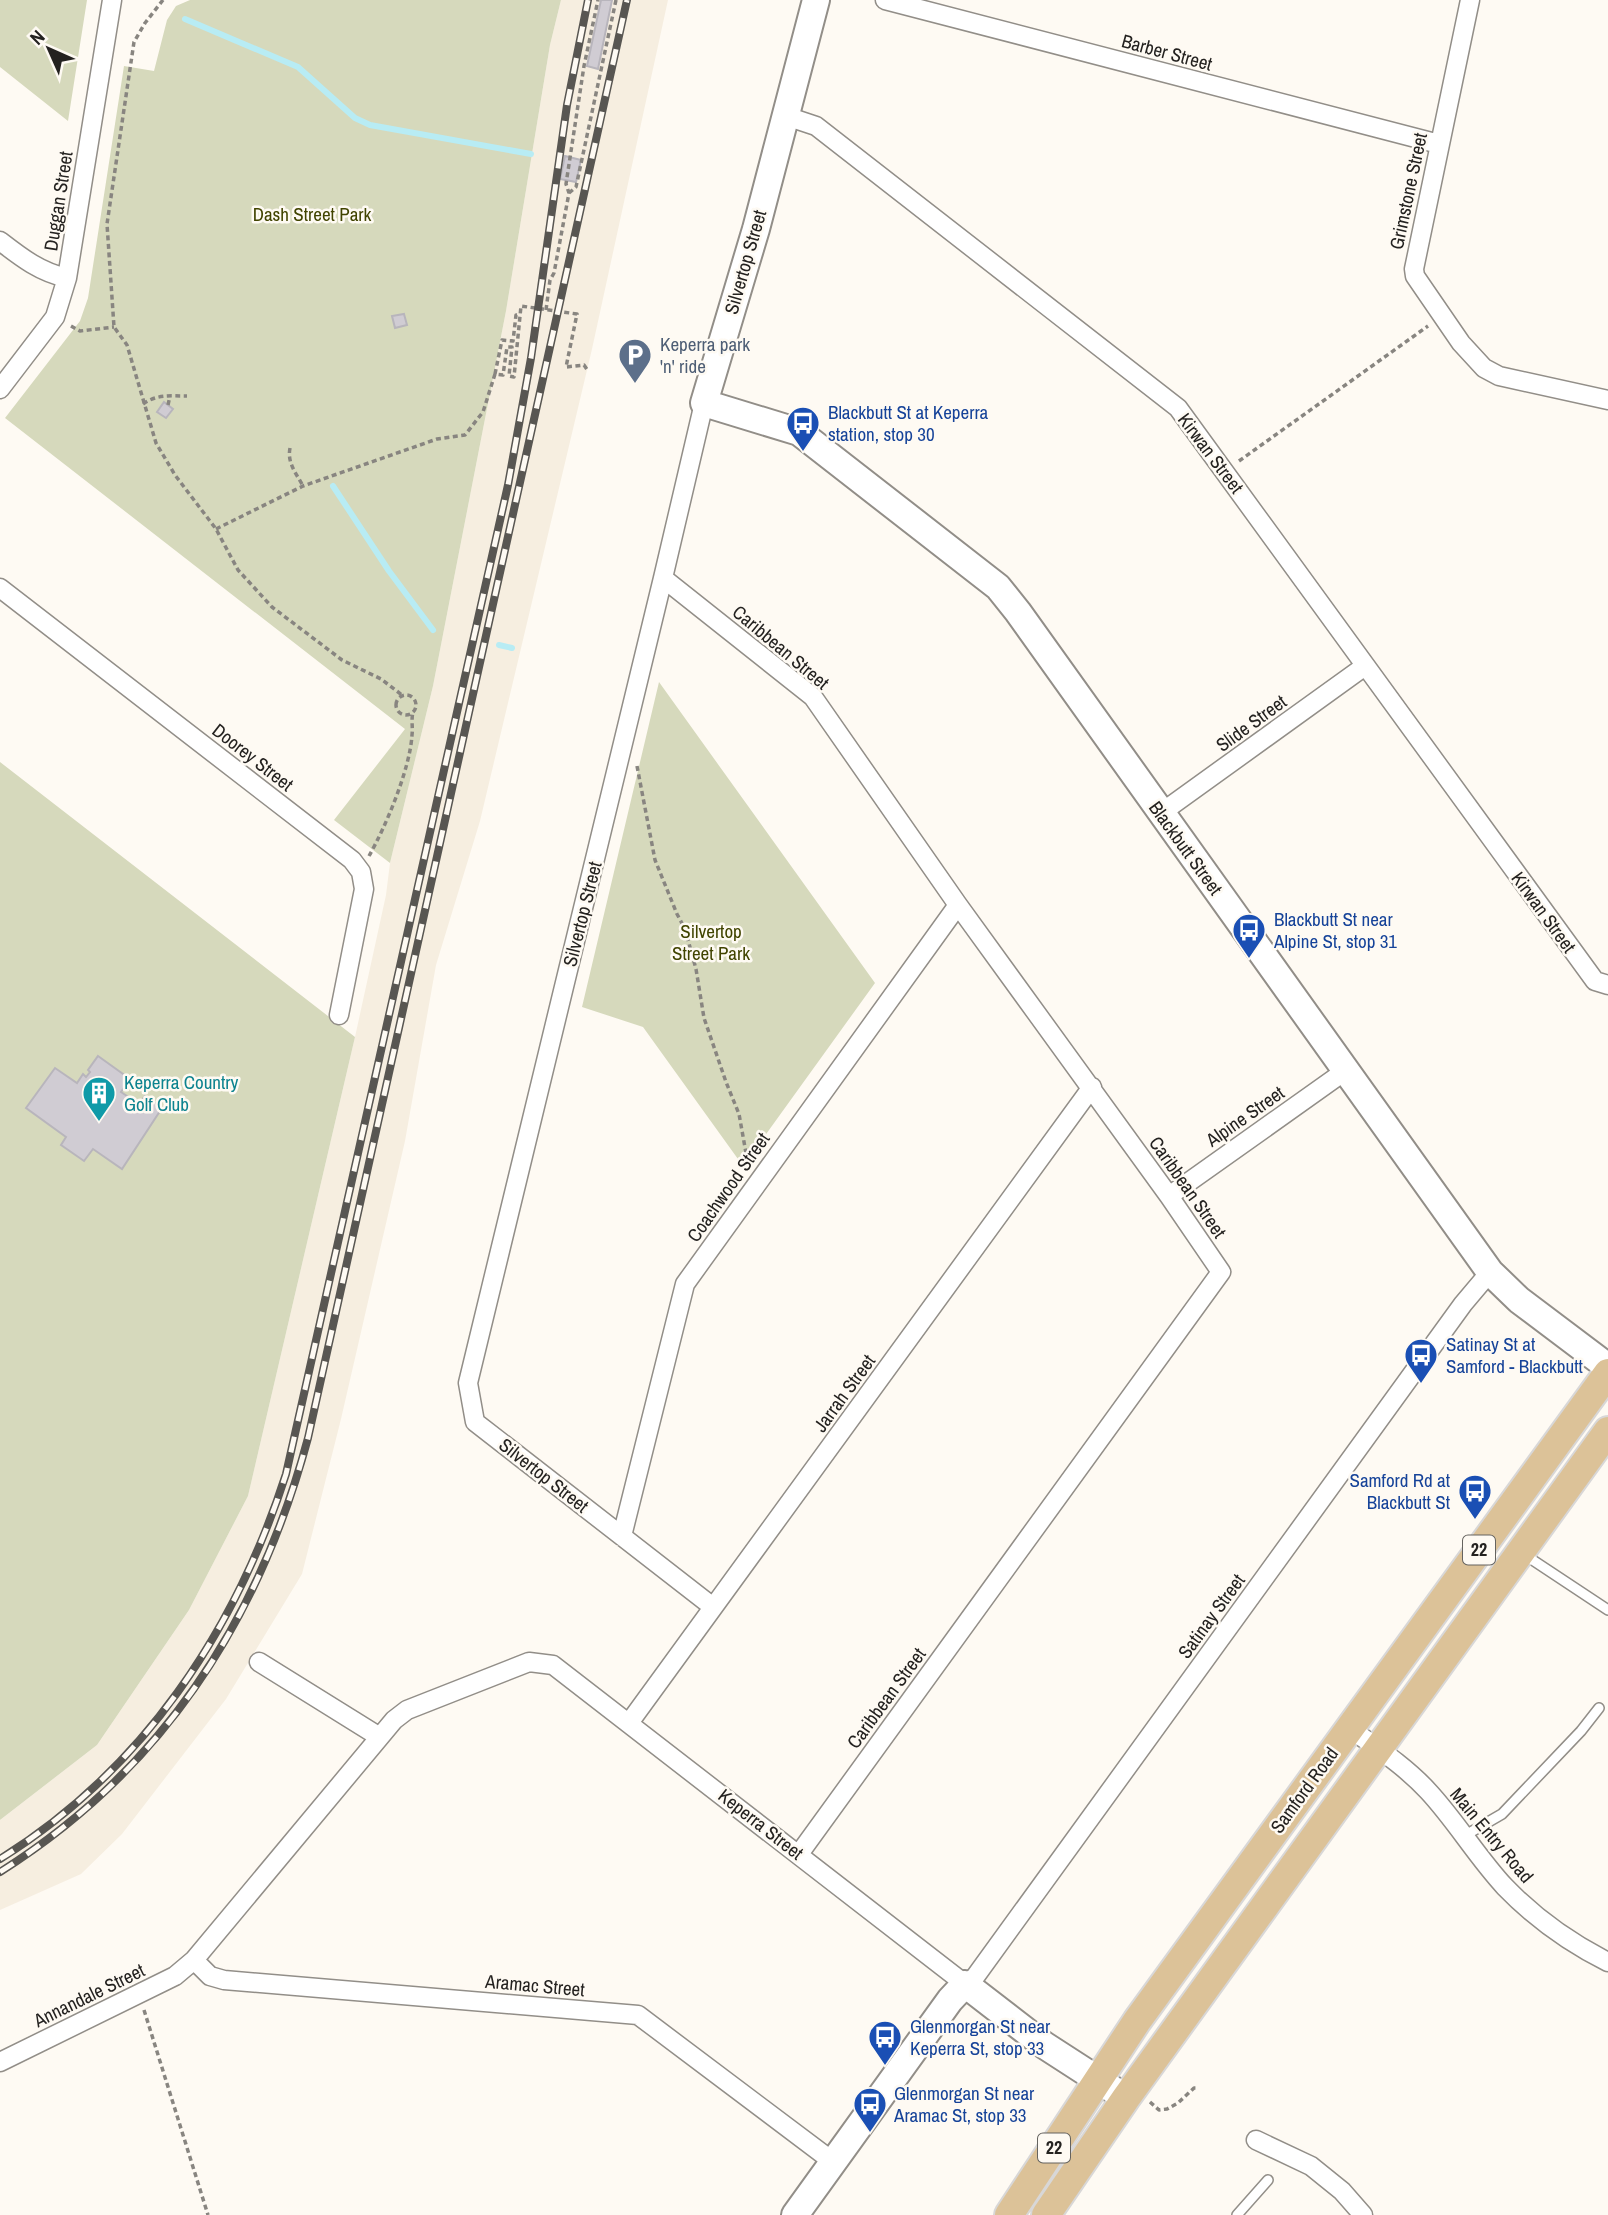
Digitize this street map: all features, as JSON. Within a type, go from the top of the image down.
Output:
[{"type":"main road","name":"Samford Road","points":[[1009,2215],[1146,2010],[1608,1373]]},
{"type":"main road","name":"Samford Road","points":[[1046,2215],[1138,2100],[1378,1748],[1608,1431]]},
{"type":"street","name":"Duggan Street","points":[[0,389],[55,317],[67,278],[112,0]]},
{"type":"street","points":[[786,116],[816,0]]},
{"type":"street","name":"Barber Street","points":[[885,0],[1439,144]]},
{"type":"street","name":"Grimstone Street","points":[[1470,0],[1414,268],[1418,283],[1461,343],[1484,368],[1499,376],[1608,400]]},
{"type":"street","name":"Silvertop Street","points":[[713,1607],[475,1422],[468,1383],[704,403],[786,116]]},
{"type":"street","name":"Kirwan Street","points":[[786,116],[816,126],[1178,408],[1595,981],[1608,985]]},
{"type":"street","points":[[0,242],[48,274],[67,278]]},
{"type":"street","name":"Blackbutt Street","points":[[704,403],[799,432],[998,587],[1490,1272],[1519,1300],[1608,1367]]},
{"type":"street","name":"Caribbean Street","points":[[663,578],[813,697],[958,905],[1170,1196],[1220,1272],[799,1854]]},
{"type":"street","name":"Doorey Street","points":[[0,588],[352,860],[361,872]]},
{"type":"street","name":"Slide Street","points":[[1161,813],[1365,666]]},
{"type":"street","points":[[339,1015],[364,890],[361,872]]},
{"type":"street","name":"Coachwood Street","points":[[622,1536],[685,1284],[958,905]]},
{"type":"street","name":"Alpine Street","points":[[1170,1196],[1345,1071]]},
{"type":"street","name":"Jarrah Street","points":[[629,1723],[1092,1087]]},
{"type":"street","name":"Satinay Street","points":[[965,1984],[975,1977],[1463,1304],[1490,1272]]},
{"type":"street","points":[[259,1662],[379,1736]]},
{"type":"street","name":"Keperra Street","points":[[194,1960],[394,1720],[407,1710],[529,1662],[553,1665],[1044,2045],[1098,2080],[1138,2100]]},
{"type":"street","name":"Main Entry Road","points":[[1349,1728],[1406,1770],[1421,1785],[1504,1886],[1544,1922],[1586,1951],[1608,1962]]},
{"type":"street","name":"Annandale Street","points":[[0,2062],[175,1976],[194,1960]]},
{"type":"street","name":"Aramac Street","points":[[194,1960],[209,1976],[223,1980],[638,2015],[832,2161]]},
{"type":"street","points":[[794,2215],[950,2000],[965,1984]]},
{"type":"street","points":[[1256,2140],[1311,2166],[1342,2191],[1363,2215]]},
{"type":"lane","points":[[1521,1552],[1608,1610]]},
{"type":"lane","points":[[1464,1836],[1502,1814],[1581,1731],[1599,1708]]},
{"type":"lane","points":[[1237,2215],[1268,2180]]},
{"type":"path","points":[[163,0],[134,42],[107,224],[114,327],[127,345],[156,443],[175,475],[216,529],[238,570],[272,607],[342,660],[381,679],[402,695],[415,699],[416,706],[406,715],[398,711],[396,702],[402,695]]},
{"type":"path","points":[[546,310],[569,192],[566,184],[584,66],[598,0]]},
{"type":"path","points":[[569,192],[576,187],[616,0]]},
{"type":"path","points":[[495,374],[503,375],[507,347],[512,347],[509,376],[514,377],[521,306],[577,314],[566,367],[584,365],[588,371]]},
{"type":"path","points":[[216,529],[303,486],[437,439],[465,435],[483,412],[502,340],[513,341],[516,315],[520,316]]},
{"type":"path","points":[[1238,461],[1435,322]]},
{"type":"path","points":[[66,323],[80,331],[114,327]]},
{"type":"path","points":[[168,405],[170,396]]},
{"type":"path","points":[[143,404],[153,397],[187,396]]},
{"type":"path","points":[[290,448],[291,465],[303,486]]},
{"type":"path","points":[[361,872],[391,810],[408,754],[412,712]]},
{"type":"path","points":[[632,762],[636,763],[655,860],[685,929],[696,969],[704,1018],[739,1114],[747,1161],[756,1182]]},
{"type":"path","points":[[138,1994],[208,2215]]},
{"type":"path","points":[[1138,2100],[1159,2110],[1167,2109],[1194,2088],[1198,2088]]},
{"type":"shaded area","points":[[561,0],[668,0],[592,349],[480,821],[436,965],[405,1141],[302,1574],[226,1699],[122,1834],[81,1874],[0,1910],[0,1820],[97,1745],[189,1610],[248,1496],[355,1037],[386,895],[390,863],[433,686],[506,311],[550,45]]},
{"type":"green space","points":[[0,0],[87,0],[68,121],[0,67]]},
{"type":"green space","name":"Dash Street Park","points":[[190,0],[561,0],[550,45],[506,311],[433,686],[390,863],[334,820],[405,729],[5,418],[80,321],[88,298],[124,66],[154,71],[167,20],[176,6]]},
{"type":"green space","name":"Silvertop Street Park","points":[[659,682],[875,983],[743,1166],[643,1027],[582,1007]]},
{"type":"green space","points":[[0,762],[355,1037],[248,1496],[189,1610],[97,1745],[0,1820]]},
{"type":"building","points":[[601,0],[612,0],[598,69],[587,66]]},
{"type":"building","points":[[565,156],[581,160],[576,182],[560,179]]},
{"type":"building","points":[[404,314],[407,325],[395,328],[392,316]]},
{"type":"building","points":[[164,402],[173,409],[166,418],[157,412]]},
{"type":"building","name":"Keperra Country Golf Club","points":[[98,1056],[130,1079],[121,1092],[139,1104],[145,1096],[162,1108],[122,1169],[93,1149],[84,1161],[61,1145],[66,1137],[26,1108],[55,1068],[77,1083],[83,1074],[86,1077],[90,1072],[88,1070]]},
{"type":"waterway","points":[[185,19],[298,67],[355,118],[370,125],[531,154]]},
{"type":"waterway","points":[[333,486],[389,571],[433,630]]},
{"type":"waterway","points":[[499,645],[512,648]]},
{"type":"railway","points":[[0,1859],[51,1823],[98,1784],[140,1740],[178,1692],[211,1642],[240,1588],[265,1532],[286,1474],[508,485],[531,358],[567,105],[588,0]]},
{"type":"railway","points":[[0,1872],[58,1832],[110,1787],[156,1738],[196,1685],[232,1629],[262,1569],[287,1505],[308,1438],[627,0]]},
{"type":"place","name":"Keperra park 'n' ride","points":[[635,385]]},
{"type":"place","name":"Blackbutt St at Keperra station, stop 30","points":[[803,453]]},
{"type":"place","name":"Blackbutt St near Alpine St, stop 31","points":[[1249,960]]},
{"type":"place","name":"Keperra Country Golf Club","points":[[99,1123]]},
{"type":"place","name":"Satinay St at Samford - Blackbutt","points":[[1421,1385]]},
{"type":"place","name":"Samford Rd at Blackbutt St","points":[[1475,1521]]},
{"type":"place","name":"Glenmorgan St near Keperra St, stop 33","points":[[885,2067]]},
{"type":"place","name":"Glenmorgan St near Aramac St, stop 33","points":[[870,2134]]}]
